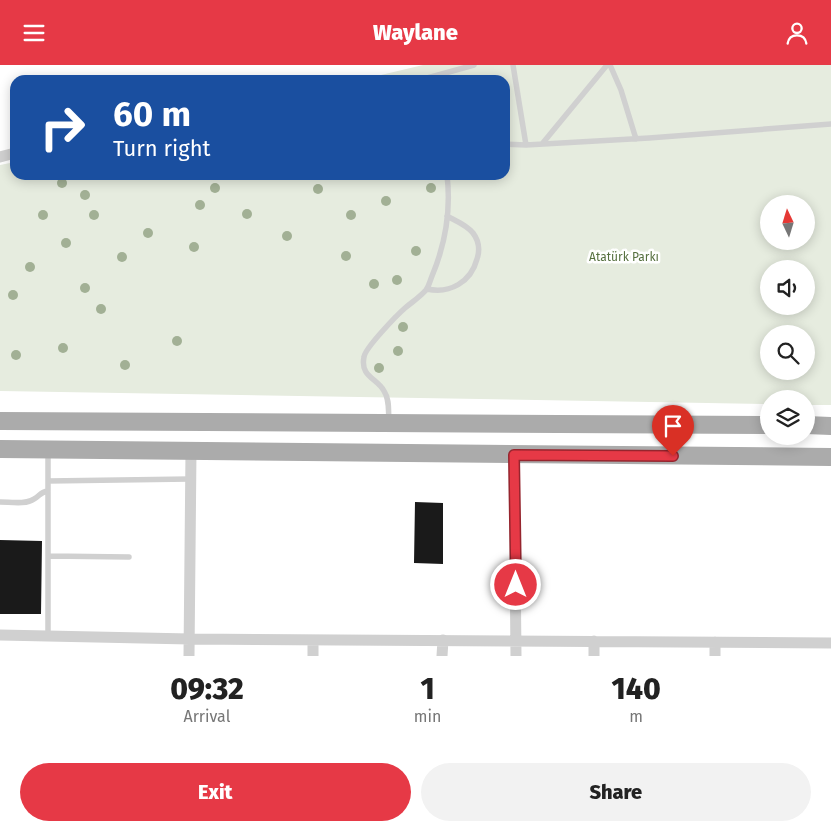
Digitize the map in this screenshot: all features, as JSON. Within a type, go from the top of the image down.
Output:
[{"type":"main road","points":[[0,421],[760,425]]},
{"type":"main road","points":[[815,425],[831,425]]},
{"type":"main road","points":[[0,449],[831,457]]},
{"type":"street","points":[[189,656],[191,451]]},
{"type":"street","points":[[514,455],[516,656]]},
{"type":"street","points":[[0,635],[190,639],[831,643]]},
{"type":"street","points":[[313,639],[314,656]]},
{"type":"street","points":[[442,656],[443,640]]},
{"type":"street","points":[[594,641],[594,656]]},
{"type":"street","points":[[715,642],[715,656]]},
{"type":"lane","points":[[438,75],[474,65]]},
{"type":"lane","points":[[513,65],[526,145]]},
{"type":"lane","points":[[542,144],[609,65],[621,90],[636,139]]},
{"type":"lane","points":[[510,144],[636,139],[831,124]]},
{"type":"lane","points":[[389,423],[388,398],[383,388],[367,374],[363,363],[365,352],[398,314],[427,289],[439,259],[447,217],[449,193],[448,180]]},
{"type":"lane","points":[[427,289],[437,291],[454,287],[465,281],[475,268],[479,253],[477,239],[469,229],[447,217]]},
{"type":"lane","points":[[48,450],[48,636]]},
{"type":"lane","points":[[48,481],[190,479]]},
{"type":"lane","points":[[0,502],[25,502],[35,499],[41,492],[48,491]]},
{"type":"lane","points":[[48,556],[129,557]]},
{"type":"green space","name":"Atatürk Parkı","points":[[423,65],[831,65],[831,405],[815,405],[815,390],[760,390],[760,404],[0,391],[0,165],[10,163],[10,180],[510,180],[510,75],[381,75]]},
{"type":"building","points":[[415,502],[443,503],[443,564],[414,563]]},
{"type":"building","points":[[0,540],[42,541],[41,614],[0,614]]},
{"type":"route","points":[[516,585],[514,455],[673,456]]}]
